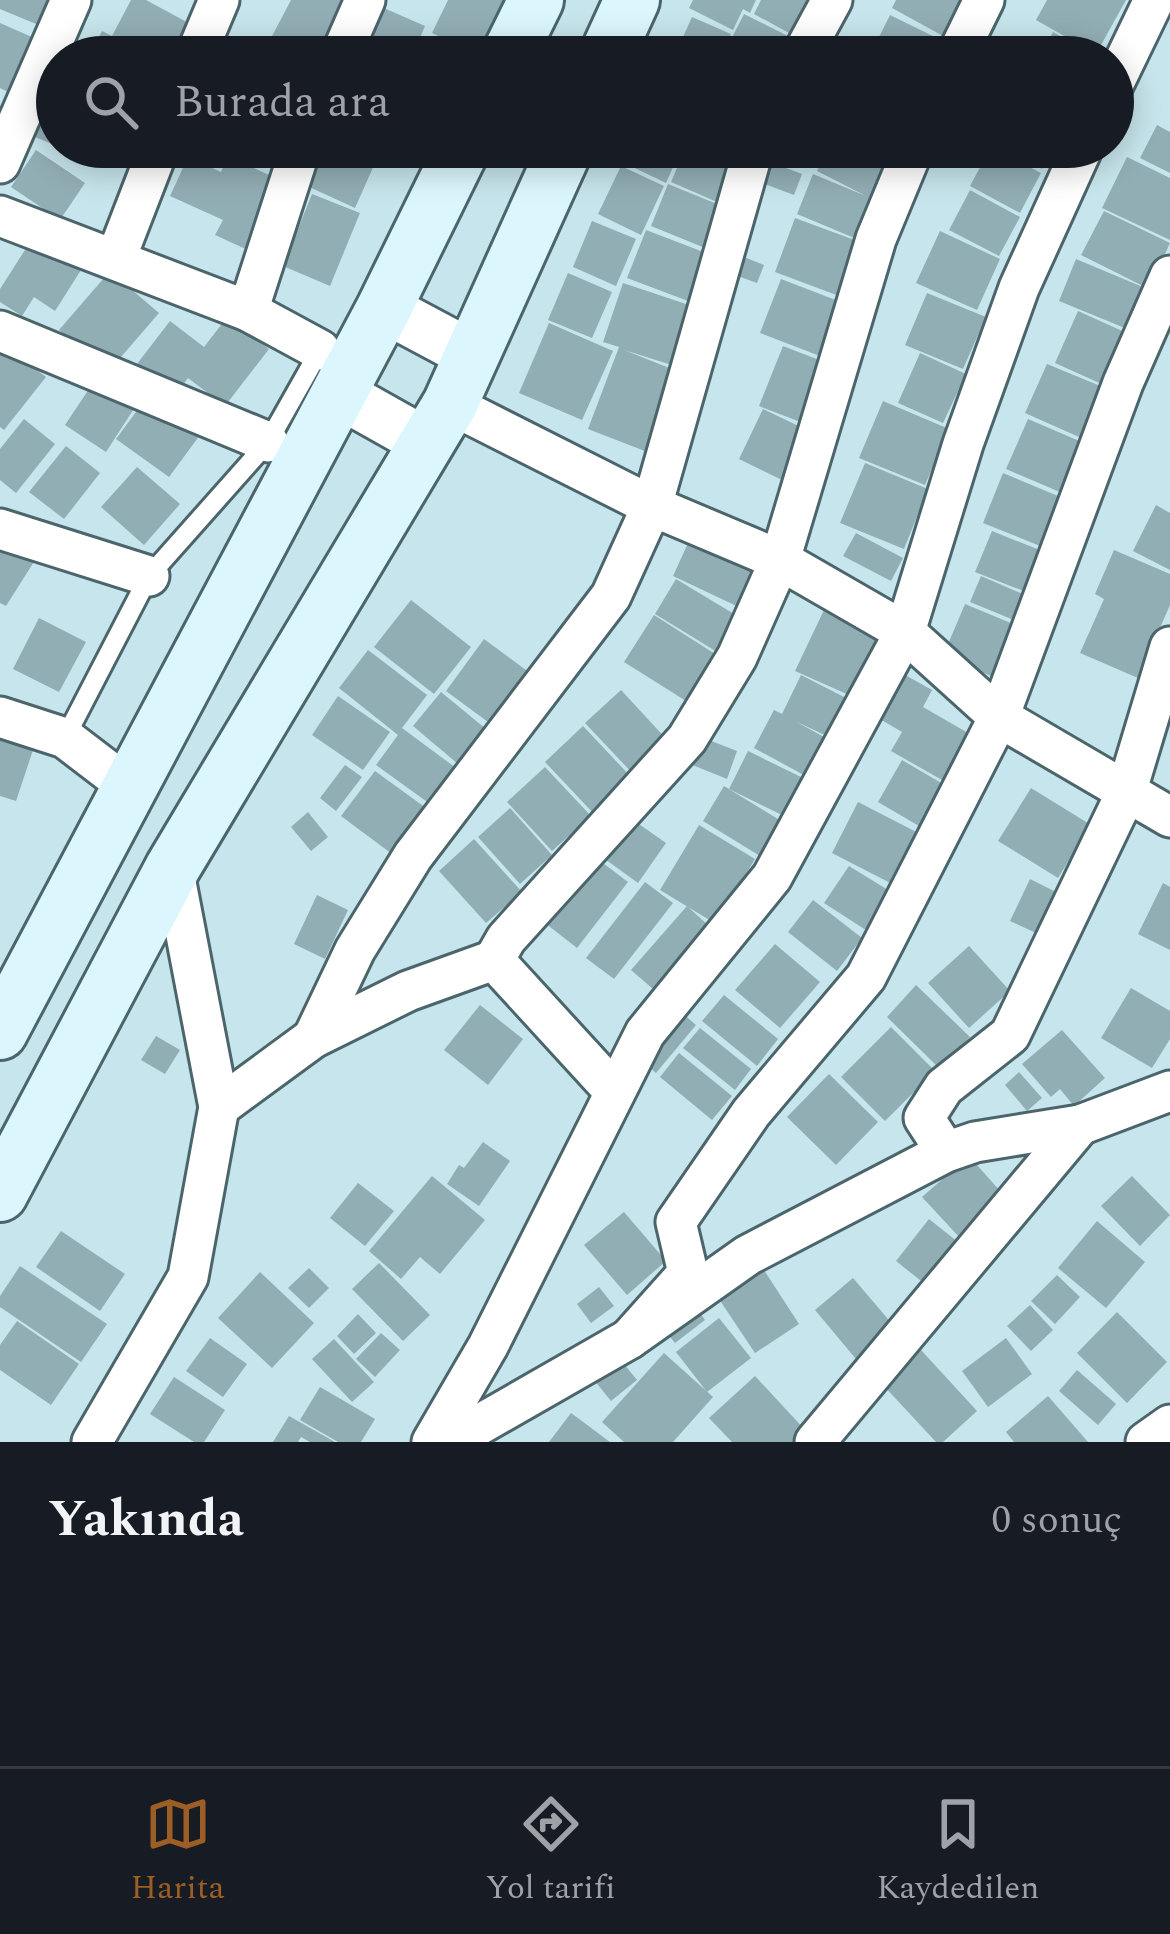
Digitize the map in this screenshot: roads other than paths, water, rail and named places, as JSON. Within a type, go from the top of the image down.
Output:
[{"type":"main road","points":[[518,36],[536,0]]},
{"type":"main road","points":[[616,36],[632,0]]},
{"type":"main road","points":[[0,1032],[128,787],[329,372],[383,308],[453,168]]},
{"type":"main road","points":[[0,1194],[173,867],[438,423],[557,168]]},
{"type":"street","points":[[55,36],[71,0]]},
{"type":"street","points":[[204,36],[219,0]]},
{"type":"street","points":[[349,36],[364,0]]},
{"type":"street","points":[[812,36],[832,0]]},
{"type":"street","points":[[967,36],[985,0]]},
{"type":"street","points":[[1134,41],[1154,0]]},
{"type":"street","points":[[0,163],[36,80]]},
{"type":"street","points":[[116,258],[151,168]]},
{"type":"street","points":[[248,311],[294,168]]},
{"type":"street","points":[[313,1038],[355,950],[412,856],[611,596],[652,506],[748,168]]},
{"type":"street","points":[[219,1107],[313,1038],[408,991],[494,960],[506,939],[687,739],[737,657],[780,560],[875,239],[905,168]]},
{"type":"street","points":[[432,1442],[488,1346],[645,1033],[772,877],[905,632],[963,444],[1019,288],[1073,168]]},
{"type":"street","points":[[0,216],[248,311],[329,372],[438,423],[780,560],[905,632],[999,717],[1170,818]]},
{"type":"street","points":[[629,1339],[688,1273],[676,1222],[751,1114],[866,977],[999,717],[1123,383],[1170,276]]},
{"type":"street","points":[[383,308],[472,355]]},
{"type":"street","points":[[0,331],[268,442]]},
{"type":"street","points":[[0,530],[149,576]]},
{"type":"street","points":[[946,1152],[924,1118],[944,1087],[1010,1035],[1126,794],[1170,646]]},
{"type":"street","points":[[0,717],[65,738],[128,787]]},
{"type":"street","points":[[92,1442],[188,1277],[219,1107],[173,867]]},
{"type":"street","points":[[494,960],[614,1091]]},
{"type":"street","points":[[448,1442],[629,1339],[748,1255],[946,1152],[975,1142],[1080,1125],[1170,1090]]},
{"type":"street","points":[[815,1442],[1080,1125]]},
{"type":"lane","points":[[65,738],[149,576],[329,372]]}]
